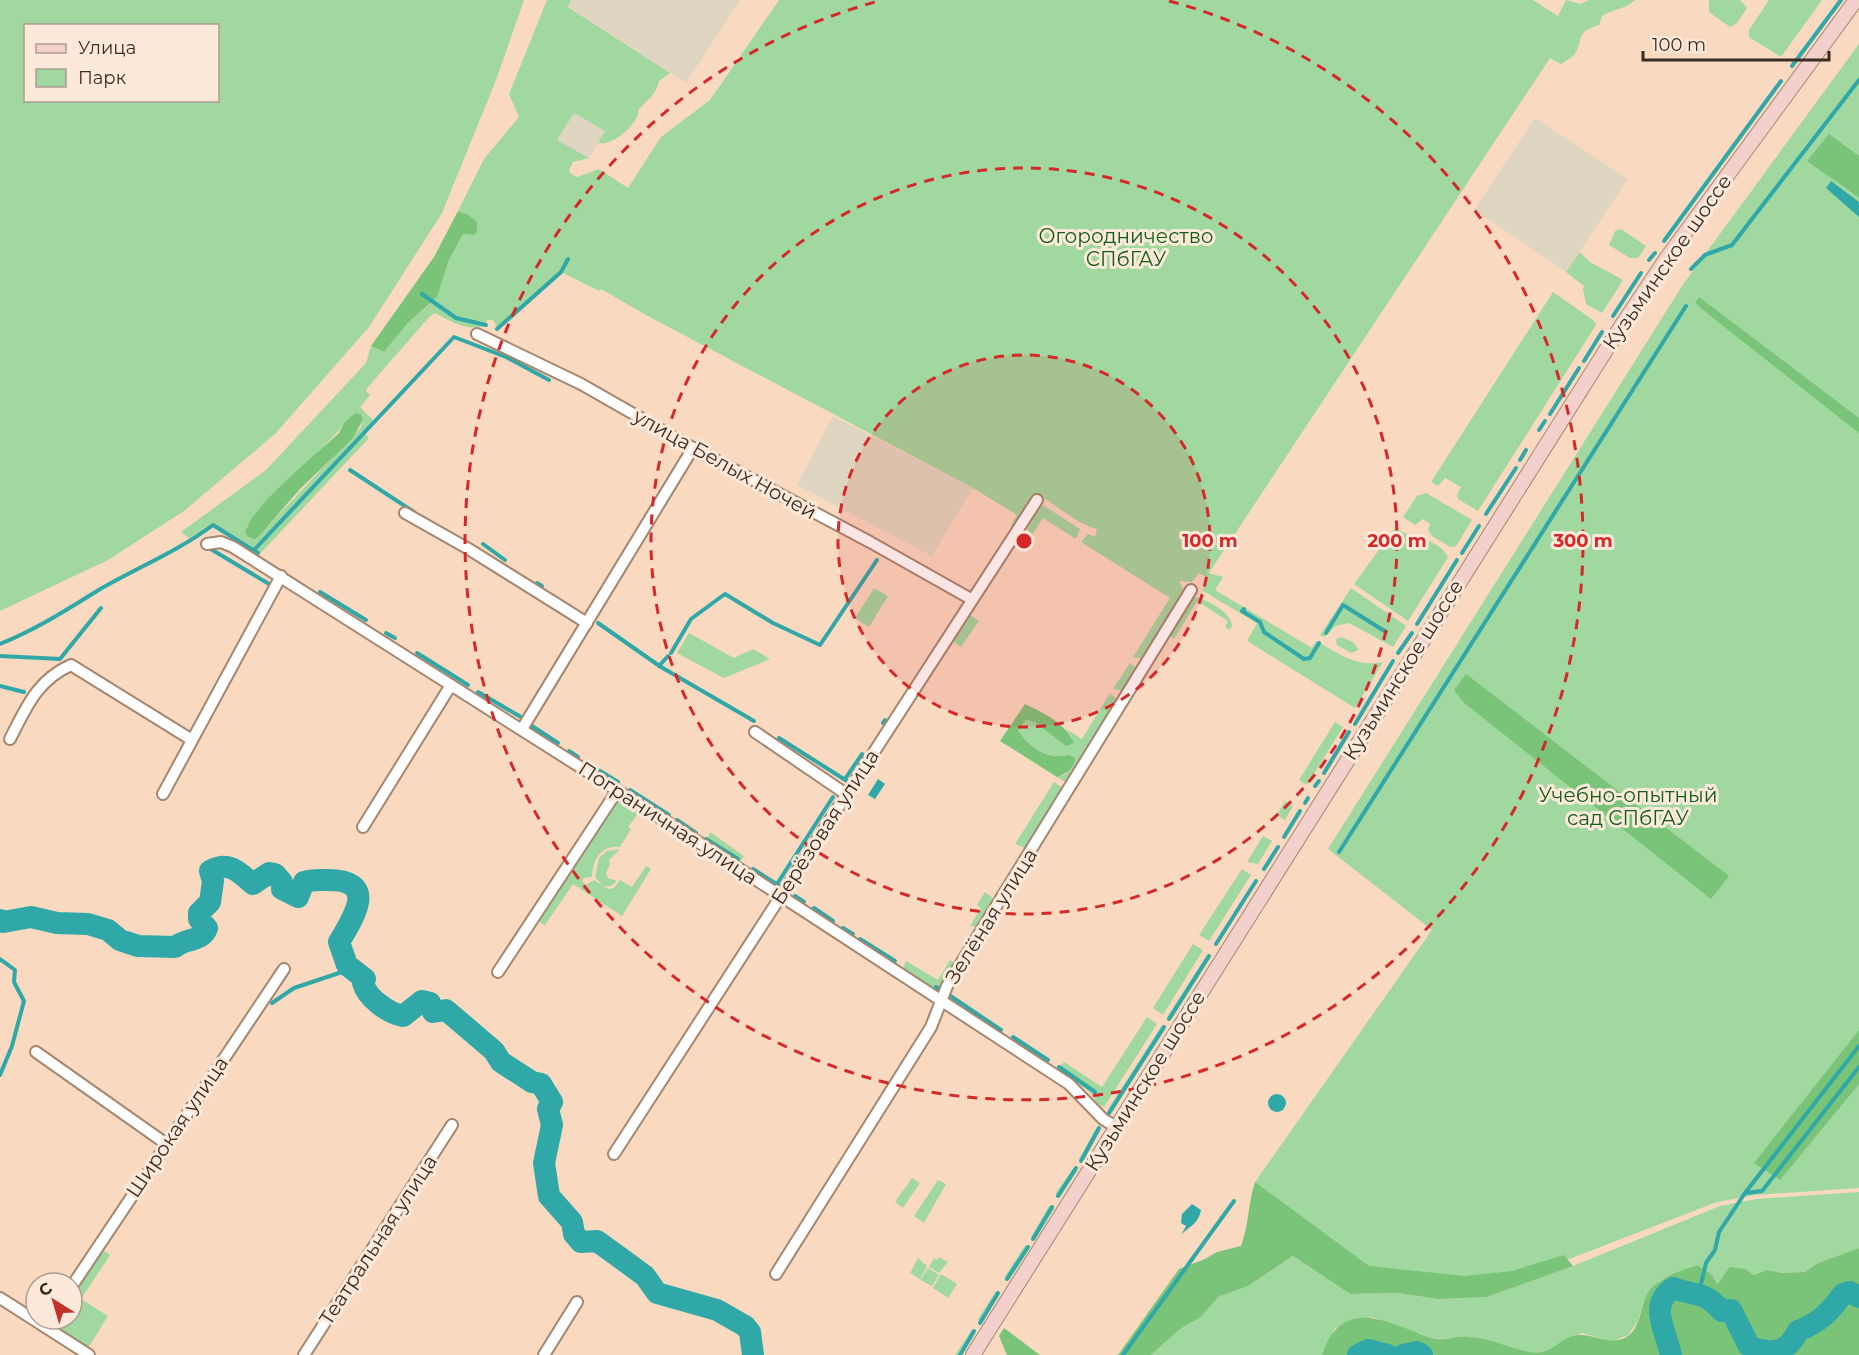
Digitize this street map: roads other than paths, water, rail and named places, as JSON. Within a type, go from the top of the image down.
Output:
[{"type":"main road","name":"Кузьминское шоссе","points":[[973,1355],[1618,331],[1666,259],[1856,0]]},
{"type":"street","name":"улица Белых Ночей","points":[[477,334],[555,370],[971,599]]},
{"type":"street","points":[[522,729],[693,448]]},
{"type":"street","name":"Берёзовая улица","points":[[614,1154],[1037,500]]},
{"type":"street","points":[[405,513],[467,548],[586,623]]},
{"type":"street","name":"Пограничная улица","points":[[207,544],[221,542],[233,547],[522,729],[1069,1084],[1101,1117],[1116,1127]]},
{"type":"street","points":[[163,794],[281,576]]},
{"type":"street","name":"Зелёная улица","points":[[776,1274],[931,1027],[940,1009],[940,1001],[1069,792],[1175,612],[1191,590]]},
{"type":"street","points":[[9,739],[36,690],[49,677],[71,665],[192,740]]},
{"type":"street","points":[[363,827],[451,685]]},
{"type":"street","points":[[755,732],[846,794]]},
{"type":"street","points":[[498,972],[617,791]]},
{"type":"street","name":"Широкая улица","points":[[82,1271],[165,1143],[284,969]]},
{"type":"street","points":[[36,1052],[165,1143]]},
{"type":"street","name":"Театральная улица","points":[[304,1355],[452,1125]]},
{"type":"street","points":[[0,1298],[24,1310]]},
{"type":"street","points":[[544,1355],[577,1302]]},
{"type":"street","points":[[58,1331],[89,1355]]},
{"type":"water","points":[[1831,181],[1859,202],[1859,217],[1826,188]]},
{"type":"water","points":[[878,779],[885,784],[875,799],[868,795]]},
{"type":"water","points":[[1273,1094],[1281,1094],[1286,1099],[1284,1110],[1273,1112],[1268,1107],[1268,1099]]},
{"type":"water","points":[[1192,1204],[1201,1210],[1200,1215],[1181,1235],[1186,1226],[1181,1223],[1182,1214]]},
{"type":"waterway","points":[[1792,66],[1841,0]]},
{"type":"waterway","points":[[1691,269],[1705,255],[1732,245],[1859,80]]},
{"type":"waterway","points":[[1664,241],[1781,81]]},
{"type":"waterway","points":[[1649,260],[1655,253]]},
{"type":"waterway","points":[[497,329],[561,272],[568,259]]},
{"type":"waterway","points":[[1613,316],[1641,273]]},
{"type":"waterway","points":[[422,294],[456,318],[486,325]]},
{"type":"waterway","points":[[1339,852],[1686,306]]},
{"type":"waterway","points":[[1584,361],[1602,332]]},
{"type":"waterway","points":[[255,549],[454,337],[506,357],[549,380]]},
{"type":"waterway","points":[[1550,414],[1579,368]]},
{"type":"waterway","points":[[1539,430],[1545,421]]},
{"type":"waterway","points":[[1520,460],[1526,450]]},
{"type":"waterway","points":[[1486,514],[1516,468]]},
{"type":"waterway","points":[[350,470],[414,512]]},
{"type":"waterway","points":[[0,644],[50,620],[213,525],[258,553]]},
{"type":"waterway","points":[[1462,553],[1479,526]]},
{"type":"waterway","points":[[483,544],[505,560]]},
{"type":"waterway","points":[[209,548],[269,584]]},
{"type":"waterway","points":[[671,653],[691,619],[725,594],[773,623],[820,645],[877,560]]},
{"type":"waterway","points":[[1417,624],[1457,560]]},
{"type":"waterway","points":[[537,583],[542,586]]},
{"type":"waterway","points":[[320,592],[366,620]]},
{"type":"waterway","points":[[1326,633],[1343,605],[1386,632]]},
{"type":"waterway","points":[[0,656],[60,659],[101,608]]},
{"type":"waterway","points":[[1244,609],[1242,611],[1260,622],[1264,632],[1304,659],[1310,658],[1319,643]]},
{"type":"waterway","points":[[598,623],[661,667],[754,721]]},
{"type":"waterway","points":[[386,633],[395,638]]},
{"type":"waterway","points":[[1398,653],[1412,633]]},
{"type":"waterway","points":[[417,653],[468,685]]},
{"type":"waterway","points":[[659,666],[668,656]]},
{"type":"waterway","points":[[1355,724],[1393,661]]},
{"type":"waterway","points":[[0,686],[24,692]]},
{"type":"waterway","points":[[478,692],[521,717]]},
{"type":"waterway","points":[[532,726],[558,743]]},
{"type":"waterway","points":[[1324,773],[1349,732]]},
{"type":"waterway","points":[[779,738],[847,781]]},
{"type":"waterway","points":[[569,751],[578,757]]},
{"type":"waterway","points":[[845,779],[862,754]]},
{"type":"waterway","points":[[587,763],[618,782]]},
{"type":"waterway","points":[[1315,786],[1319,781]]},
{"type":"waterway","points":[[630,790],[669,815]]},
{"type":"waterway","points":[[777,884],[833,797]]},
{"type":"waterway","points":[[1305,803],[1308,798]]},
{"type":"waterway","points":[[1284,837],[1300,811]]},
{"type":"waterway","points":[[677,820],[696,833]]},
{"type":"waterway","points":[[706,839],[738,859]]},
{"type":"waterway","points":[[1264,869],[1278,847]]},
{"type":"waterway","points":[[0,920],[3,922],[31,917],[57,923],[88,924],[108,930],[120,940],[138,946],[175,947],[205,932],[207,928],[199,919],[199,913],[210,902],[213,881],[210,871],[217,868],[234,869],[253,884],[269,873],[275,874],[282,882],[282,889],[298,897],[304,882],[310,880],[343,882],[353,886],[357,892],[356,910],[339,942],[347,965],[365,979],[363,983],[365,989],[373,999],[385,1008],[403,1016],[422,1001],[430,1003],[433,1012],[446,1010],[494,1051],[501,1062],[532,1082],[541,1084],[552,1102],[548,1109],[552,1125],[544,1163],[549,1196],[572,1222],[574,1234],[581,1242],[597,1241],[645,1276],[657,1293],[717,1310],[745,1326],[750,1332],[753,1355]]},
{"type":"waterway","points":[[753,869],[778,885]]},
{"type":"waterway","points":[[1216,944],[1256,881]]},
{"type":"waterway","points":[[795,896],[804,902]]},
{"type":"waterway","points":[[814,908],[833,921]]},
{"type":"waterway","points":[[843,928],[853,934]]},
{"type":"waterway","points":[[860,939],[895,961]]},
{"type":"waterway","points":[[1169,1019],[1209,956]]},
{"type":"waterway","points":[[0,959],[15,970],[14,982],[24,1001],[12,1046],[0,1075]]},
{"type":"waterway","points":[[272,1003],[294,988],[351,969]]},
{"type":"waterway","points":[[936,987],[940,989]]},
{"type":"waterway","points":[[949,995],[1001,1030]]},
{"type":"waterway","points":[[1109,1113],[1164,1027]]},
{"type":"waterway","points":[[1013,1037],[1048,1060]]},
{"type":"waterway","points":[[1694,1293],[1701,1284],[1706,1263],[1715,1250],[1719,1232],[1745,1193],[1859,1046]]},
{"type":"waterway","points":[[1059,1067],[1095,1092]]},
{"type":"waterway","points":[[1746,1193],[1762,1191],[1859,1067]]},
{"type":"waterway","points":[[1081,1161],[1099,1128]]},
{"type":"waterway","points":[[1058,1196],[1076,1168]]},
{"type":"waterway","points":[[1123,1355],[1234,1201]]},
{"type":"waterway","points":[[1033,1239],[1052,1207]]},
{"type":"waterway","points":[[1007,1279],[1028,1247]]},
{"type":"waterway","points":[[1671,1355],[1660,1310],[1661,1302],[1673,1288],[1704,1297],[1722,1311],[1731,1310],[1749,1346],[1764,1351],[1777,1350],[1789,1344],[1798,1331],[1824,1316],[1843,1294],[1850,1292],[1859,1297]]},
{"type":"waterway","points":[[980,1323],[998,1293]]},
{"type":"waterway","points":[[960,1355],[974,1331]]},
{"type":"waterway","points":[[1358,1355],[1368,1350],[1387,1355]]},
{"type":"waterway","points":[[1403,1355],[1417,1352],[1422,1355]]},
{"type":"park label","name":"Огородничество СПбГАУ","points":[[1126,248]]},
{"type":"park label","name":"Учебно-опытный сад СПбГАУ","points":[[1628,806]]}]
